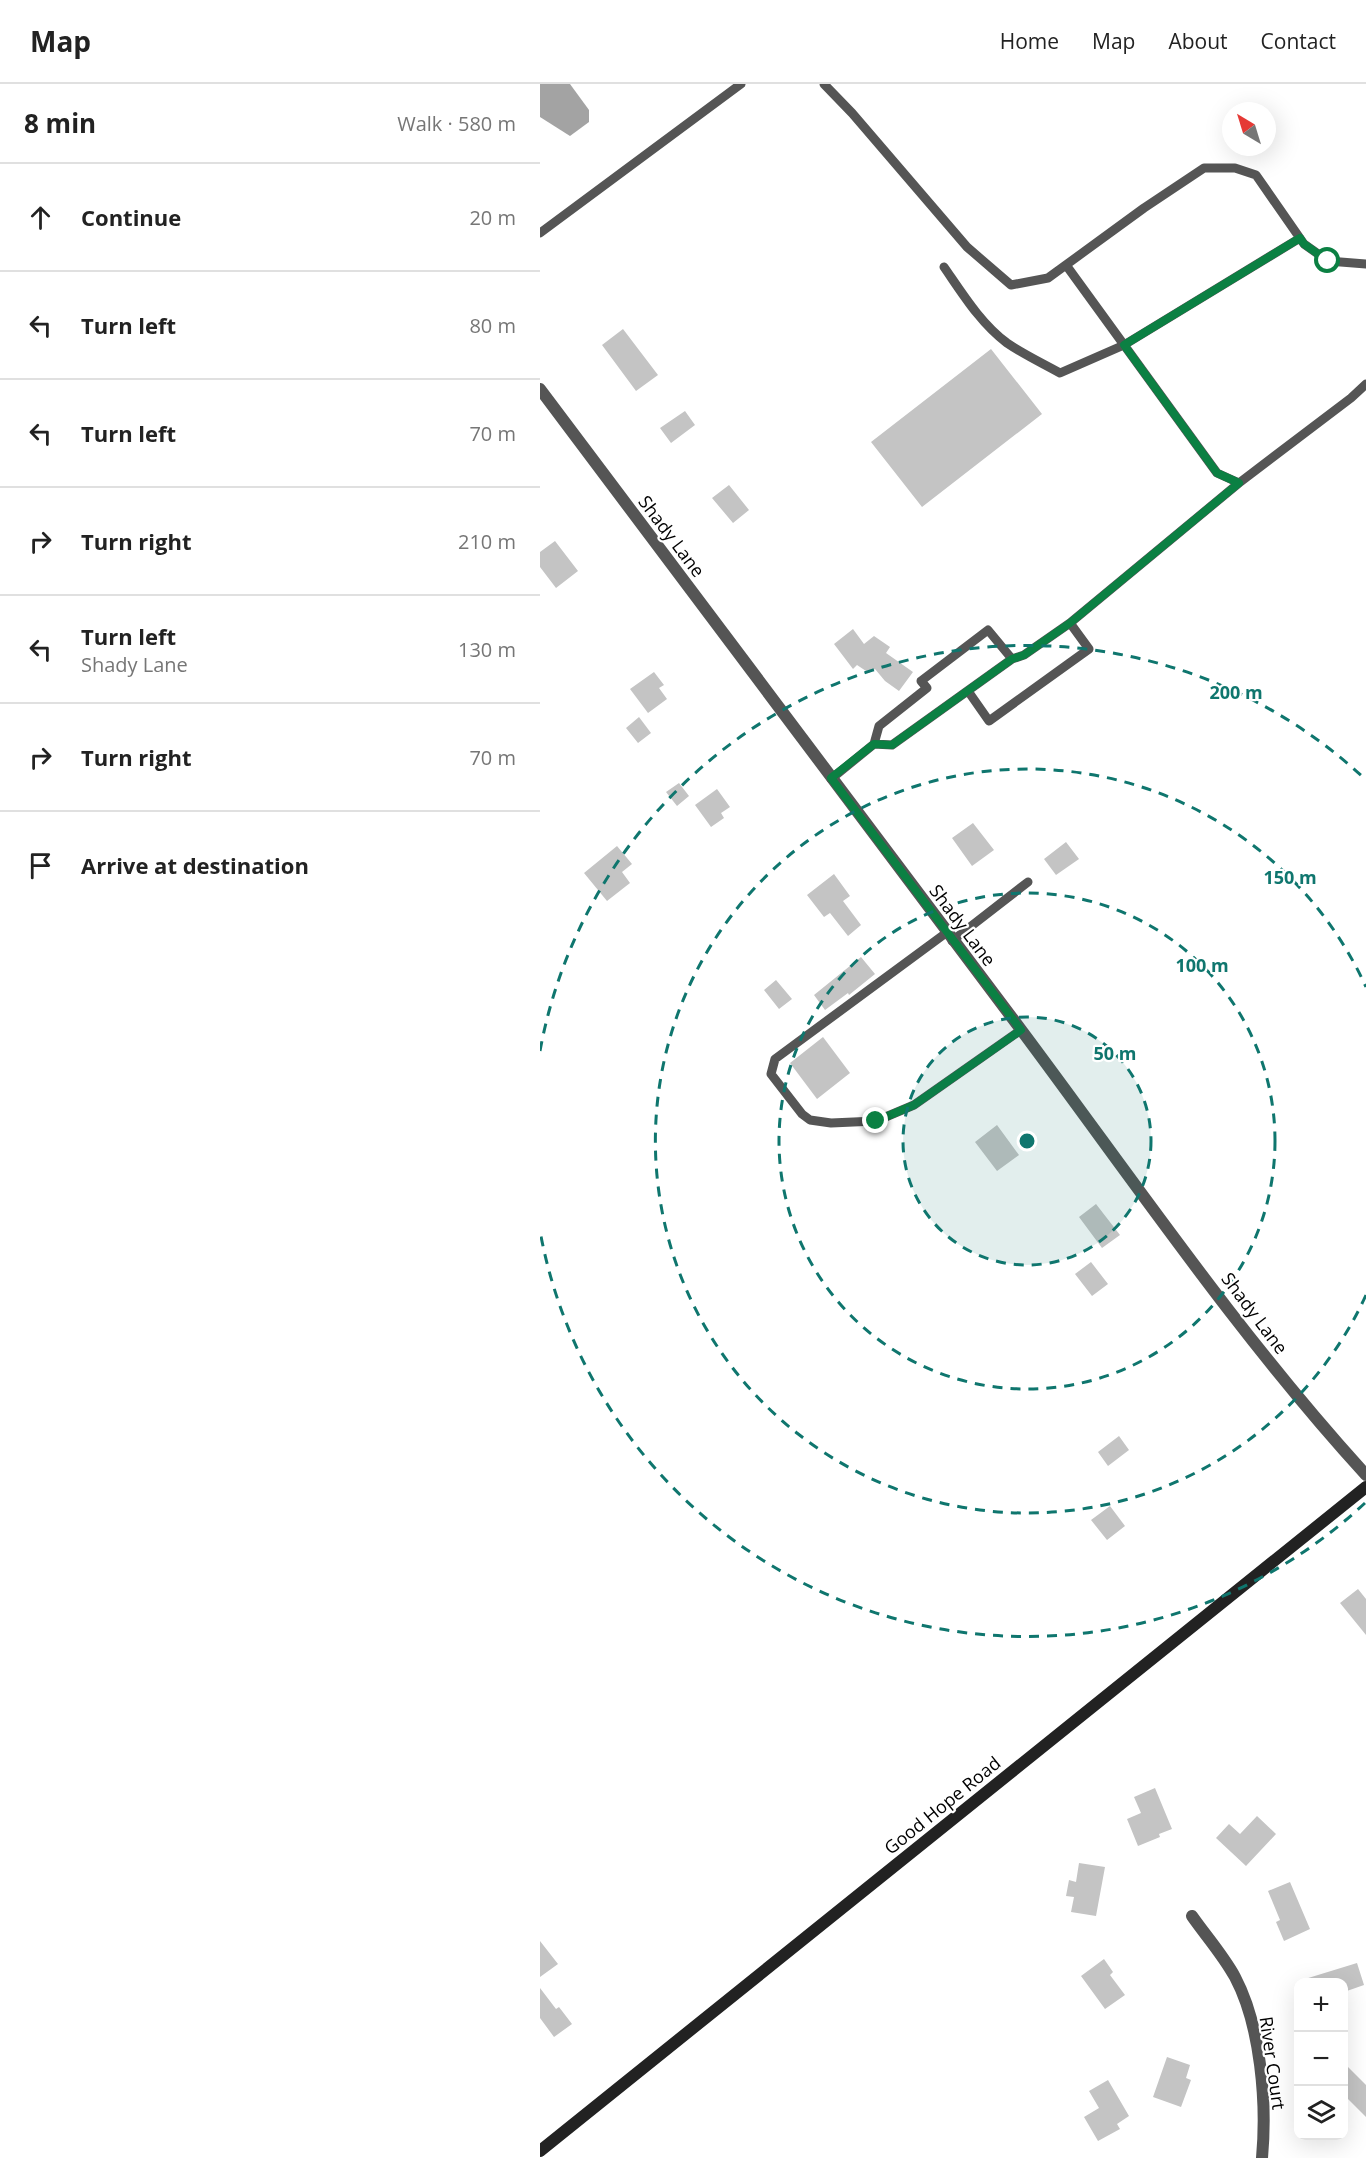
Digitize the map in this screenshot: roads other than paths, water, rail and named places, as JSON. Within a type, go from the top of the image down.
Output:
[{"type":"main road","name":"Good Hope Road","points":[[540,2151],[1366,1487]]},
{"type":"street","name":"Shady Lane","points":[[540,389],[1021,1030],[1147,1202],[1275,1370],[1366,1475]]},
{"type":"street","name":"River Court","points":[[1192,1916],[1235,1978],[1249,2013],[1261,2082],[1262,2158]]},
{"type":"lane","points":[[540,233],[741,84]]},
{"type":"lane","points":[[824,84],[852,113],[967,247],[1011,285],[1048,278],[1204,168],[1235,168],[1256,175],[1304,244],[1328,261],[1366,264]]},
{"type":"lane","points":[[944,267],[978,314],[996,333],[1006,342],[1060,373],[1124,345],[1300,238]]},
{"type":"lane","points":[[1066,265],[1217,473],[1239,483]]},
{"type":"lane","points":[[874,744],[892,745],[1012,659],[1024,655],[1070,623],[1239,483],[1351,399],[1366,384]]},
{"type":"lane","points":[[968,691],[989,721],[1089,649],[1070,623]]},
{"type":"lane","points":[[831,778],[874,744],[879,726],[927,688],[921,681],[988,630],[1012,659]]},
{"type":"lane","points":[[1021,1030],[914,1105],[876,1121],[831,1123],[810,1120],[802,1114],[771,1074],[775,1059],[1028,882]]}]
